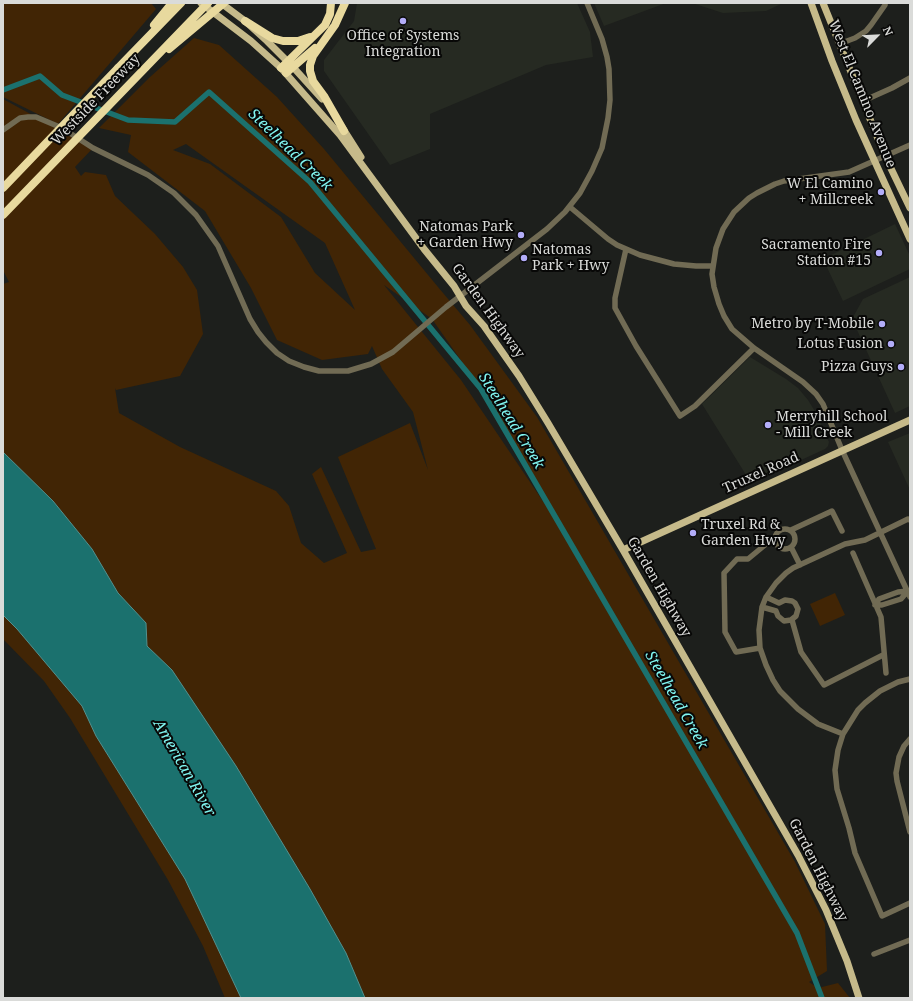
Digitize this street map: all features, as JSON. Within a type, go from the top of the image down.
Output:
[{"type":"highway","points":[[118,68],[172,3]]},
{"type":"highway","name":"Westside Freeway","points":[[3,188],[181,3]]},
{"type":"highway","name":"Westside Freeway","points":[[3,215],[208,3]]},
{"type":"highway","points":[[142,71],[224,3]]},
{"type":"highway","points":[[284,71],[324,25],[328,18],[331,3]]},
{"type":"highway","points":[[344,131],[311,76],[310,71],[311,60],[335,24],[345,3]]},
{"type":"highway","points":[[245,21],[272,38],[283,41],[298,41],[316,34]]},
{"type":"highway","points":[[291,64],[322,42]]},
{"type":"main road","name":"Garden Highway","points":[[202,3],[251,41],[284,71],[340,135],[454,286],[474,316],[484,326],[526,387],[623,550],[812,880],[839,941],[860,998]]},
{"type":"main road","name":"Garden Highway","points":[[221,3],[245,21],[291,64],[320,97],[397,212]]},
{"type":"main road","name":"West El Camino Avenue","points":[[811,3],[833,63],[874,161],[910,239]]},
{"type":"main road","name":"West El Camino Avenue","points":[[823,3],[885,156],[910,208]]},
{"type":"main road","name":"Truxel Road","points":[[623,550],[910,420]]},
{"type":"street","points":[[3,130],[20,118],[28,116],[36,117],[62,128],[93,148],[148,175],[174,193],[196,215],[218,246],[244,306],[258,332],[277,353],[289,361],[319,371],[348,372],[371,364],[393,352],[446,307],[547,229],[570,207],[586,182],[597,160],[605,134],[609,112],[610,88],[606,57],[602,39],[587,3]]},
{"type":"street","points":[[839,44],[855,38],[866,31],[876,20],[885,5]]},
{"type":"street","points":[[862,101],[892,88],[910,78]]},
{"type":"street","points":[[875,605],[882,605],[901,599],[909,594],[842,450],[824,404],[816,394],[793,374],[754,348],[732,329],[724,316],[714,287],[712,266],[716,248],[726,225],[741,205],[757,193],[784,181],[841,174],[857,169],[910,145]]},
{"type":"street","points":[[570,207],[598,232],[617,245],[640,255],[674,264],[712,266]]},
{"type":"street","points":[[626,249],[615,298],[615,308],[636,346],[680,416],[695,406],[754,348]]},
{"type":"street","points":[[760,648],[736,652],[725,632],[724,573],[737,559],[748,559],[770,540],[775,538],[778,532],[784,529],[791,530],[832,511],[842,531]]},
{"type":"street","points":[[843,734],[818,724],[788,701],[780,691],[769,673],[760,648],[759,630],[762,607],[766,597],[779,579],[786,573],[845,544],[865,540],[908,519],[910,520]]},
{"type":"street","points":[[775,538],[777,546],[780,548],[784,550],[791,548],[795,542],[795,535],[791,530]]},
{"type":"street","points":[[791,548],[800,565]]},
{"type":"street","points":[[853,553],[881,617],[886,673]]},
{"type":"street","points":[[762,607],[776,611],[778,616],[784,621],[792,620],[798,613],[795,603],[789,600],[779,603],[766,597]]},
{"type":"street","points":[[792,620],[801,652],[824,684],[884,655]]},
{"type":"street","points":[[910,679],[889,686],[872,696],[858,710],[849,722],[843,734],[836,760],[836,779],[840,799],[846,815],[854,853],[882,916],[910,903]]},
{"type":"street","points":[[910,739],[898,757],[896,773],[910,830]]},
{"type":"street","points":[[874,954],[910,940]]},
{"type":"shaded area","points":[[3,3],[151,3],[156,9],[58,124],[3,97]]},
{"type":"shaded area","points":[[357,3],[577,3],[590,32],[593,57],[546,65],[430,114],[430,149],[390,165],[324,71],[324,60],[354,21]]},
{"type":"shaded area","points":[[594,3],[666,3],[604,26]]},
{"type":"shaded area","points":[[692,3],[783,3],[766,11],[723,13]]},
{"type":"shaded area","points":[[194,38],[219,45],[277,97],[324,149],[470,325],[537,417],[795,862],[825,924],[827,971],[809,982],[818,988],[838,983],[850,998],[365,998],[346,953],[310,889],[236,766],[172,670],[147,646],[146,623],[118,593],[92,549],[53,501],[3,452],[3,284],[9,282],[3,270],[3,99],[93,148],[75,167],[81,176],[85,172],[106,175],[115,196],[155,234],[183,267],[197,290],[203,334],[180,376],[116,390],[115,388],[119,413],[180,447],[276,491],[289,506],[301,543],[324,563],[347,553],[312,474],[321,467],[361,552],[376,549],[338,457],[410,423],[428,470],[413,412],[382,369],[372,346],[368,354],[322,360],[277,340],[251,288],[205,211],[128,152],[131,135],[99,128],[150,77]],"holes":[[[186,144],[325,243],[355,310],[315,273],[281,217],[210,164],[173,150]],[[384,285],[432,319],[481,389],[582,559],[461,380]]]},
{"type":"shaded area","points":[[895,224],[910,256],[910,269],[843,301],[823,259]]},
{"type":"shaded area","points":[[910,277],[910,406],[895,413],[852,319],[863,299]]},
{"type":"shaded area","name":"Merryhill School - Mill Creek","points":[[750,357],[798,388],[816,413],[829,442],[825,449],[751,483],[702,404]]},
{"type":"shaded area","points":[[910,433],[910,490],[888,442]]},
{"type":"shaded area","points":[[835,593],[845,615],[820,626],[810,604]]},
{"type":"shaded area","points":[[3,615],[17,629],[82,706],[96,736],[185,879],[241,998],[225,998],[203,946],[168,880],[70,718],[44,681],[3,639]]},
{"type":"water","name":"American River","points":[[3,452],[53,501],[92,549],[118,593],[146,623],[147,646],[172,670],[236,766],[310,889],[346,953],[365,998],[241,998],[185,879],[96,736],[82,706],[17,629],[3,615]]},
{"type":"waterway","name":"Steelhead Creek","points":[[3,90],[40,76],[62,95],[128,120],[175,122],[209,92],[310,182],[481,389],[797,933],[822,998]]},
{"type":"place","name":"Office of Systems Integration","points":[[403,21]]},
{"type":"place","name":"W El Camino + Millcreek","points":[[881,192]]},
{"type":"place","name":"Natomas Park + Garden Hwy","points":[[521,235]]},
{"type":"place","name":"Sacramento Fire Station #15","points":[[879,253]]},
{"type":"place","name":"Natomas Park + Hwy","points":[[524,258]]},
{"type":"place","name":"Metro by T-Mobile","points":[[882,324]]},
{"type":"place","name":"Lotus Fusion","points":[[891,344]]},
{"type":"place","name":"Pizza Guys","points":[[901,367]]},
{"type":"place","name":"Merryhill School - Mill Creek","points":[[768,425]]},
{"type":"place","name":"Truxel Rd & Garden Hwy","points":[[693,533]]}]
